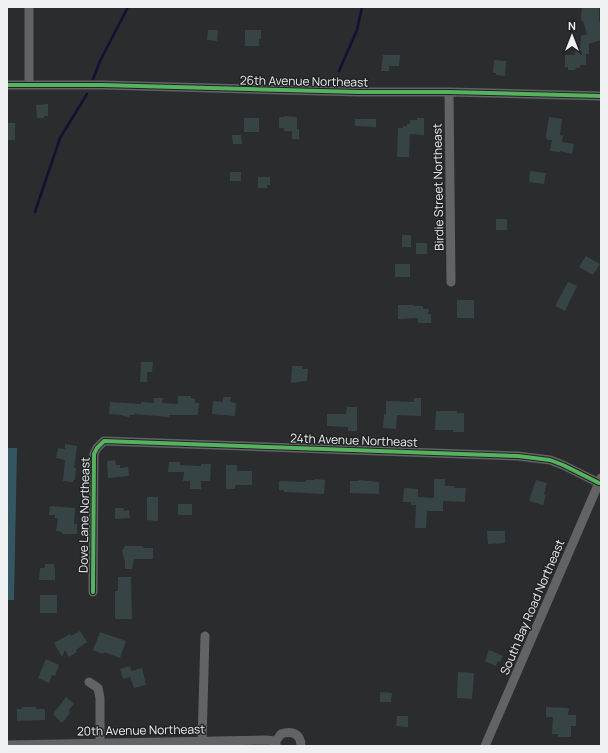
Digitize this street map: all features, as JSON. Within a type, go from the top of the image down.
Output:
[{"type":"street","points":[[29,7],[29,85]]},
{"type":"street","name":"26th Avenue Northeast","points":[[7,85],[103,85],[359,92],[449,92],[601,96]]},
{"type":"street","name":"Birdie Street Northeast","points":[[449,92],[451,282]]},
{"type":"street","name":"24th Avenue Northeast","points":[[104,441],[518,456],[550,460],[600,480]]},
{"type":"street","name":"Dove Lane Northeast","points":[[93,592],[94,454],[97,448],[104,441]]},
{"type":"street","name":"South Bay Road Northeast","points":[[485,746],[600,480]]},
{"type":"street","points":[[202,741],[205,636]]},
{"type":"street","points":[[89,682],[98,688],[100,698],[100,745]]},
{"type":"street","name":"20th Avenue Northeast","points":[[7,745],[100,745],[266,740],[276,744],[281,734],[290,732],[298,736],[301,746]]},
{"type":"shaded area","points":[[7,448],[17,448],[14,600],[7,600]]},
{"type":"building","points":[[582,7],[599,7],[601,40],[589,44],[589,54],[586,54],[586,65],[580,65],[580,68],[576,68],[575,70],[568,70],[568,67],[565,67],[565,55],[575,55],[576,48],[580,48],[581,36],[587,34],[583,21],[581,21]]},
{"type":"building","points":[[208,30],[218,30],[217,41],[207,40]]},
{"type":"building","points":[[245,30],[261,30],[259,46],[245,46]]},
{"type":"building","points":[[383,55],[400,55],[399,66],[389,66],[389,71],[381,71]]},
{"type":"building","points":[[494,60],[506,61],[505,76],[496,75],[496,73],[493,73]]},
{"type":"building","points":[[48,104],[48,116],[44,116],[44,118],[37,118],[36,105]]},
{"type":"building","points":[[279,117],[297,117],[299,139],[292,139],[292,131],[284,131],[284,128],[279,128]]},
{"type":"building","points":[[549,117],[562,119],[560,135],[563,136],[562,142],[574,144],[572,154],[560,151],[550,151],[552,140],[547,140],[546,135]]},
{"type":"building","points":[[244,118],[259,118],[259,132],[244,132]]},
{"type":"building","points":[[417,118],[424,118],[424,135],[410,134],[409,157],[397,157],[398,128],[407,126],[407,124],[410,124],[410,120],[417,120]]},
{"type":"building","points":[[355,119],[376,119],[376,127],[355,126]]},
{"type":"building","points":[[7,123],[15,123],[15,140],[7,140]]},
{"type":"building","points":[[232,135],[241,135],[242,144],[233,144]]},
{"type":"building","points":[[530,171],[546,173],[544,184],[529,182]]},
{"type":"building","points":[[230,172],[241,172],[241,181],[230,181]]},
{"type":"building","points":[[258,177],[270,177],[270,185],[267,185],[267,188],[258,188]]},
{"type":"building","points":[[496,219],[507,219],[507,230],[496,230]]},
{"type":"building","points":[[402,235],[411,235],[411,247],[402,247]]},
{"type":"building","points":[[416,243],[427,243],[427,254],[416,254]]},
{"type":"building","points":[[586,256],[600,264],[593,275],[579,267]]},
{"type":"building","points":[[395,264],[410,264],[410,277],[395,277]]},
{"type":"building","points":[[568,282],[577,286],[565,311],[555,306]]},
{"type":"building","points":[[457,300],[474,300],[474,318],[457,318]]},
{"type":"building","points":[[398,305],[423,306],[423,309],[429,309],[428,314],[431,314],[431,323],[418,323],[418,318],[398,319]]},
{"type":"building","points":[[141,362],[153,362],[152,372],[147,372],[147,382],[140,382]]},
{"type":"building","points":[[292,366],[302,366],[303,369],[308,369],[307,381],[291,383]]},
{"type":"building","points":[[178,396],[191,396],[191,398],[195,399],[195,403],[199,403],[198,415],[169,415],[169,417],[134,414],[130,415],[129,417],[109,414],[110,402],[141,404],[141,402],[154,403],[154,398],[163,398],[162,403],[178,404]]},
{"type":"building","points":[[223,397],[231,397],[230,402],[236,403],[235,416],[212,414],[213,401],[223,402]]},
{"type":"building","points":[[414,398],[421,398],[421,416],[397,415],[396,429],[383,428],[384,414],[386,414],[386,401],[414,402]]},
{"type":"building","points":[[347,407],[357,407],[357,431],[348,431],[348,427],[327,426],[327,414],[346,414]]},
{"type":"building","points":[[436,411],[457,411],[457,413],[464,413],[464,432],[453,432],[453,430],[435,430]]},
{"type":"building","points":[[65,444],[77,446],[74,468],[76,468],[75,480],[73,480],[73,482],[63,481],[65,460],[56,458],[58,448],[65,449]]},
{"type":"building","points":[[115,460],[116,465],[120,465],[120,468],[128,467],[129,476],[108,478],[107,461]]},
{"type":"building","points":[[169,462],[180,462],[180,465],[201,466],[201,464],[211,464],[210,481],[201,481],[201,489],[190,489],[190,481],[183,481],[184,472],[168,472]]},
{"type":"building","points":[[226,465],[237,465],[237,471],[252,471],[252,485],[235,485],[235,489],[226,489]]},
{"type":"building","points":[[434,479],[445,479],[445,486],[466,488],[465,502],[443,501],[443,511],[427,511],[426,528],[415,528],[416,505],[411,505],[411,502],[403,502],[404,488],[418,489],[418,497],[434,498]]},
{"type":"building","points":[[306,480],[325,480],[324,494],[284,492],[284,490],[279,490],[279,481],[306,482]]},
{"type":"building","points":[[359,480],[379,482],[379,494],[350,493],[350,481]]},
{"type":"building","points":[[536,480],[547,483],[543,505],[529,501]]},
{"type":"building","points":[[147,497],[158,497],[158,521],[147,520]]},
{"type":"building","points":[[178,504],[192,504],[192,515],[178,515]]},
{"type":"building","points":[[50,506],[75,508],[74,524],[77,524],[77,534],[62,534],[62,532],[56,531],[58,518],[55,518],[55,515],[49,515]]},
{"type":"building","points":[[115,508],[124,508],[124,511],[129,510],[130,518],[115,519]]},
{"type":"building","points":[[487,531],[505,531],[505,543],[488,544]]},
{"type":"building","points":[[125,546],[142,546],[144,548],[153,548],[153,559],[134,559],[132,569],[125,569],[122,551]]},
{"type":"building","points":[[45,564],[54,564],[55,580],[39,580],[40,568],[45,568]]},
{"type":"building","points":[[118,577],[131,577],[132,619],[115,619],[115,591],[118,591]]},
{"type":"building","points":[[40,595],[57,595],[57,613],[40,613]]},
{"type":"building","points":[[80,631],[87,642],[76,650],[77,652],[69,657],[65,650],[62,657],[54,643],[70,634],[71,636]]},
{"type":"building","points":[[100,632],[126,641],[120,658],[104,652],[103,654],[93,650]]},
{"type":"building","points":[[489,650],[503,656],[500,662],[498,661],[496,666],[485,661]]},
{"type":"building","points":[[46,659],[59,665],[55,676],[52,675],[49,683],[38,678]]},
{"type":"building","points":[[130,666],[131,671],[142,668],[146,685],[134,688],[130,677],[123,679],[120,669]]},
{"type":"building","points":[[458,672],[474,673],[472,699],[457,698]]},
{"type":"building","points":[[380,692],[392,693],[391,702],[380,702]]},
{"type":"building","points":[[66,697],[74,704],[69,710],[70,713],[62,723],[53,714]]},
{"type":"building","points":[[22,707],[36,707],[36,709],[45,709],[45,720],[17,721],[17,709],[22,709]]},
{"type":"building","points":[[546,707],[569,708],[568,715],[576,715],[576,726],[571,726],[571,737],[558,737],[558,734],[552,734],[553,717],[546,717]]},
{"type":"building","points":[[397,716],[408,716],[408,727],[396,726]]},
{"type":"waterway","points":[[93,79],[100,61],[128,7]]},
{"type":"waterway","points":[[339,71],[357,30],[362,7]]},
{"type":"waterway","points":[[35,212],[60,138],[87,94]]},
{"type":"cycle path","points":[[7,85],[103,85],[359,92],[449,92],[601,96]]},
{"type":"cycle path","points":[[93,592],[94,454],[97,448],[104,441],[518,456],[550,460],[599,483]]}]
